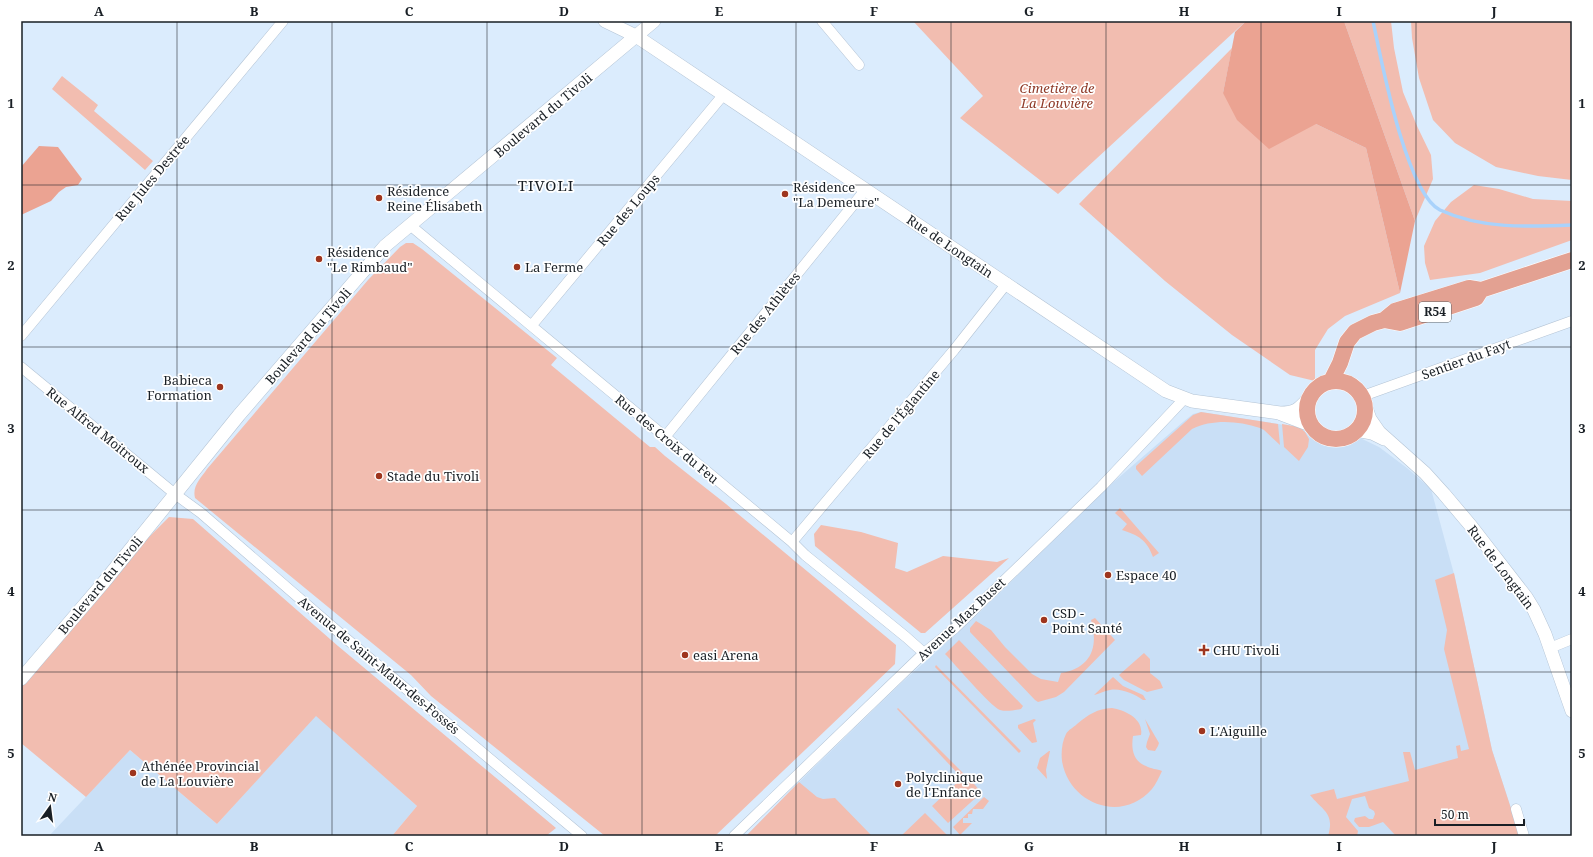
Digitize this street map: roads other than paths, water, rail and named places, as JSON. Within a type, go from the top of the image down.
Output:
[{"type":"main road","name":"R54","points":[[1331,381],[1340,363],[1347,342],[1355,332],[1373,323],[1384,320],[1395,311],[1469,288],[1481,290],[1572,260]]},
{"type":"main road","points":[[1340,363],[1347,384]]},
{"type":"main road","points":[[1331,381],[1347,384],[1357,390],[1362,399],[1364,416],[1358,428],[1347,437],[1333,439],[1320,435],[1310,425],[1306,411],[1309,398],[1318,387],[1331,381]]},
{"type":"street","name":"Rue Jules Destrée","points":[[21,336],[283,21]]},
{"type":"street","name":"Rue de Longtain","points":[[605,21],[636,36],[1166,390],[1184,399],[1206,404],[1280,414],[1310,425]]},
{"type":"street","name":"Boulevard du Tivoli","points":[[21,679],[104,582],[239,415],[385,246],[411,226],[654,21]]},
{"type":"street","points":[[822,21],[859,65]]},
{"type":"street","name":"Rue des Loups","points":[[532,326],[724,94]]},
{"type":"street","name":"Rue des Athlètes","points":[[664,437],[866,189]]},
{"type":"street","name":"Rue des Croix du Feu","points":[[411,226],[924,653]]},
{"type":"street","name":"Rue de l'Églantine","points":[[792,542],[954,350],[1007,284]]},
{"type":"street","name":"Sentier du Fayt","points":[[1362,399],[1572,321]]},
{"type":"street","name":"Rue Alfred Moitroux","points":[[21,367],[175,494]]},
{"type":"street","name":"Rue de Longtain","points":[[1280,414],[1294,412],[1309,398]]},
{"type":"street","name":"Avenue Max Buset","points":[[734,836],[924,653],[955,628],[1101,487],[1184,399]]},
{"type":"street","name":"Rue de Longtain","points":[[1362,399],[1370,419],[1379,432],[1425,473],[1444,494],[1509,573],[1534,610],[1550,648],[1572,711]]},
{"type":"street","name":"Rue de Longtain","points":[[1356,430],[1372,433],[1395,446]]},
{"type":"street","name":"Avenue de Saint-Maur-des-Fossés","points":[[175,494],[201,513],[343,636],[582,836]]},
{"type":"street","points":[[1550,648],[1572,639]]},
{"type":"street","points":[[1516,809],[1524,836]]},
{"type":"waterway","points":[[1373,21],[1389,93],[1406,153],[1416,179],[1428,199],[1440,210],[1472,221],[1488,224],[1522,226],[1572,225]]},
{"type":"place","name":"Résidence \"La Demeure\"","points":[[785,194]]},
{"type":"place","name":"Résidence Reine Élisabeth","points":[[379,198]]},
{"type":"place","name":"Résidence \"Le Rimbaud\"","points":[[319,259]]},
{"type":"place","name":"La Ferme","points":[[517,267]]},
{"type":"place","name":"Babieca Formation","points":[[220,387]]},
{"type":"place","name":"Stade du Tivoli","points":[[379,476]]},
{"type":"place","name":"Espace 40","points":[[1108,575]]},
{"type":"place","name":"CSD - Point Santé","points":[[1044,620]]},
{"type":"place","name":"CHU Tivoli","points":[[1204,650]]},
{"type":"place","name":"easi Arena","points":[[685,655]]},
{"type":"place","name":"L'Aiguille","points":[[1202,731]]},
{"type":"place","name":"Athénée Provincial de La Louvière","points":[[133,773]]},
{"type":"place","name":"Polyclinique de l'Enfance","points":[[898,784]]},
{"type":"district","name":"TIVOLI","points":[[546,186]]},
{"type":"park label","name":"Cimetière de La Louvière","points":[[1057,96]]}]
